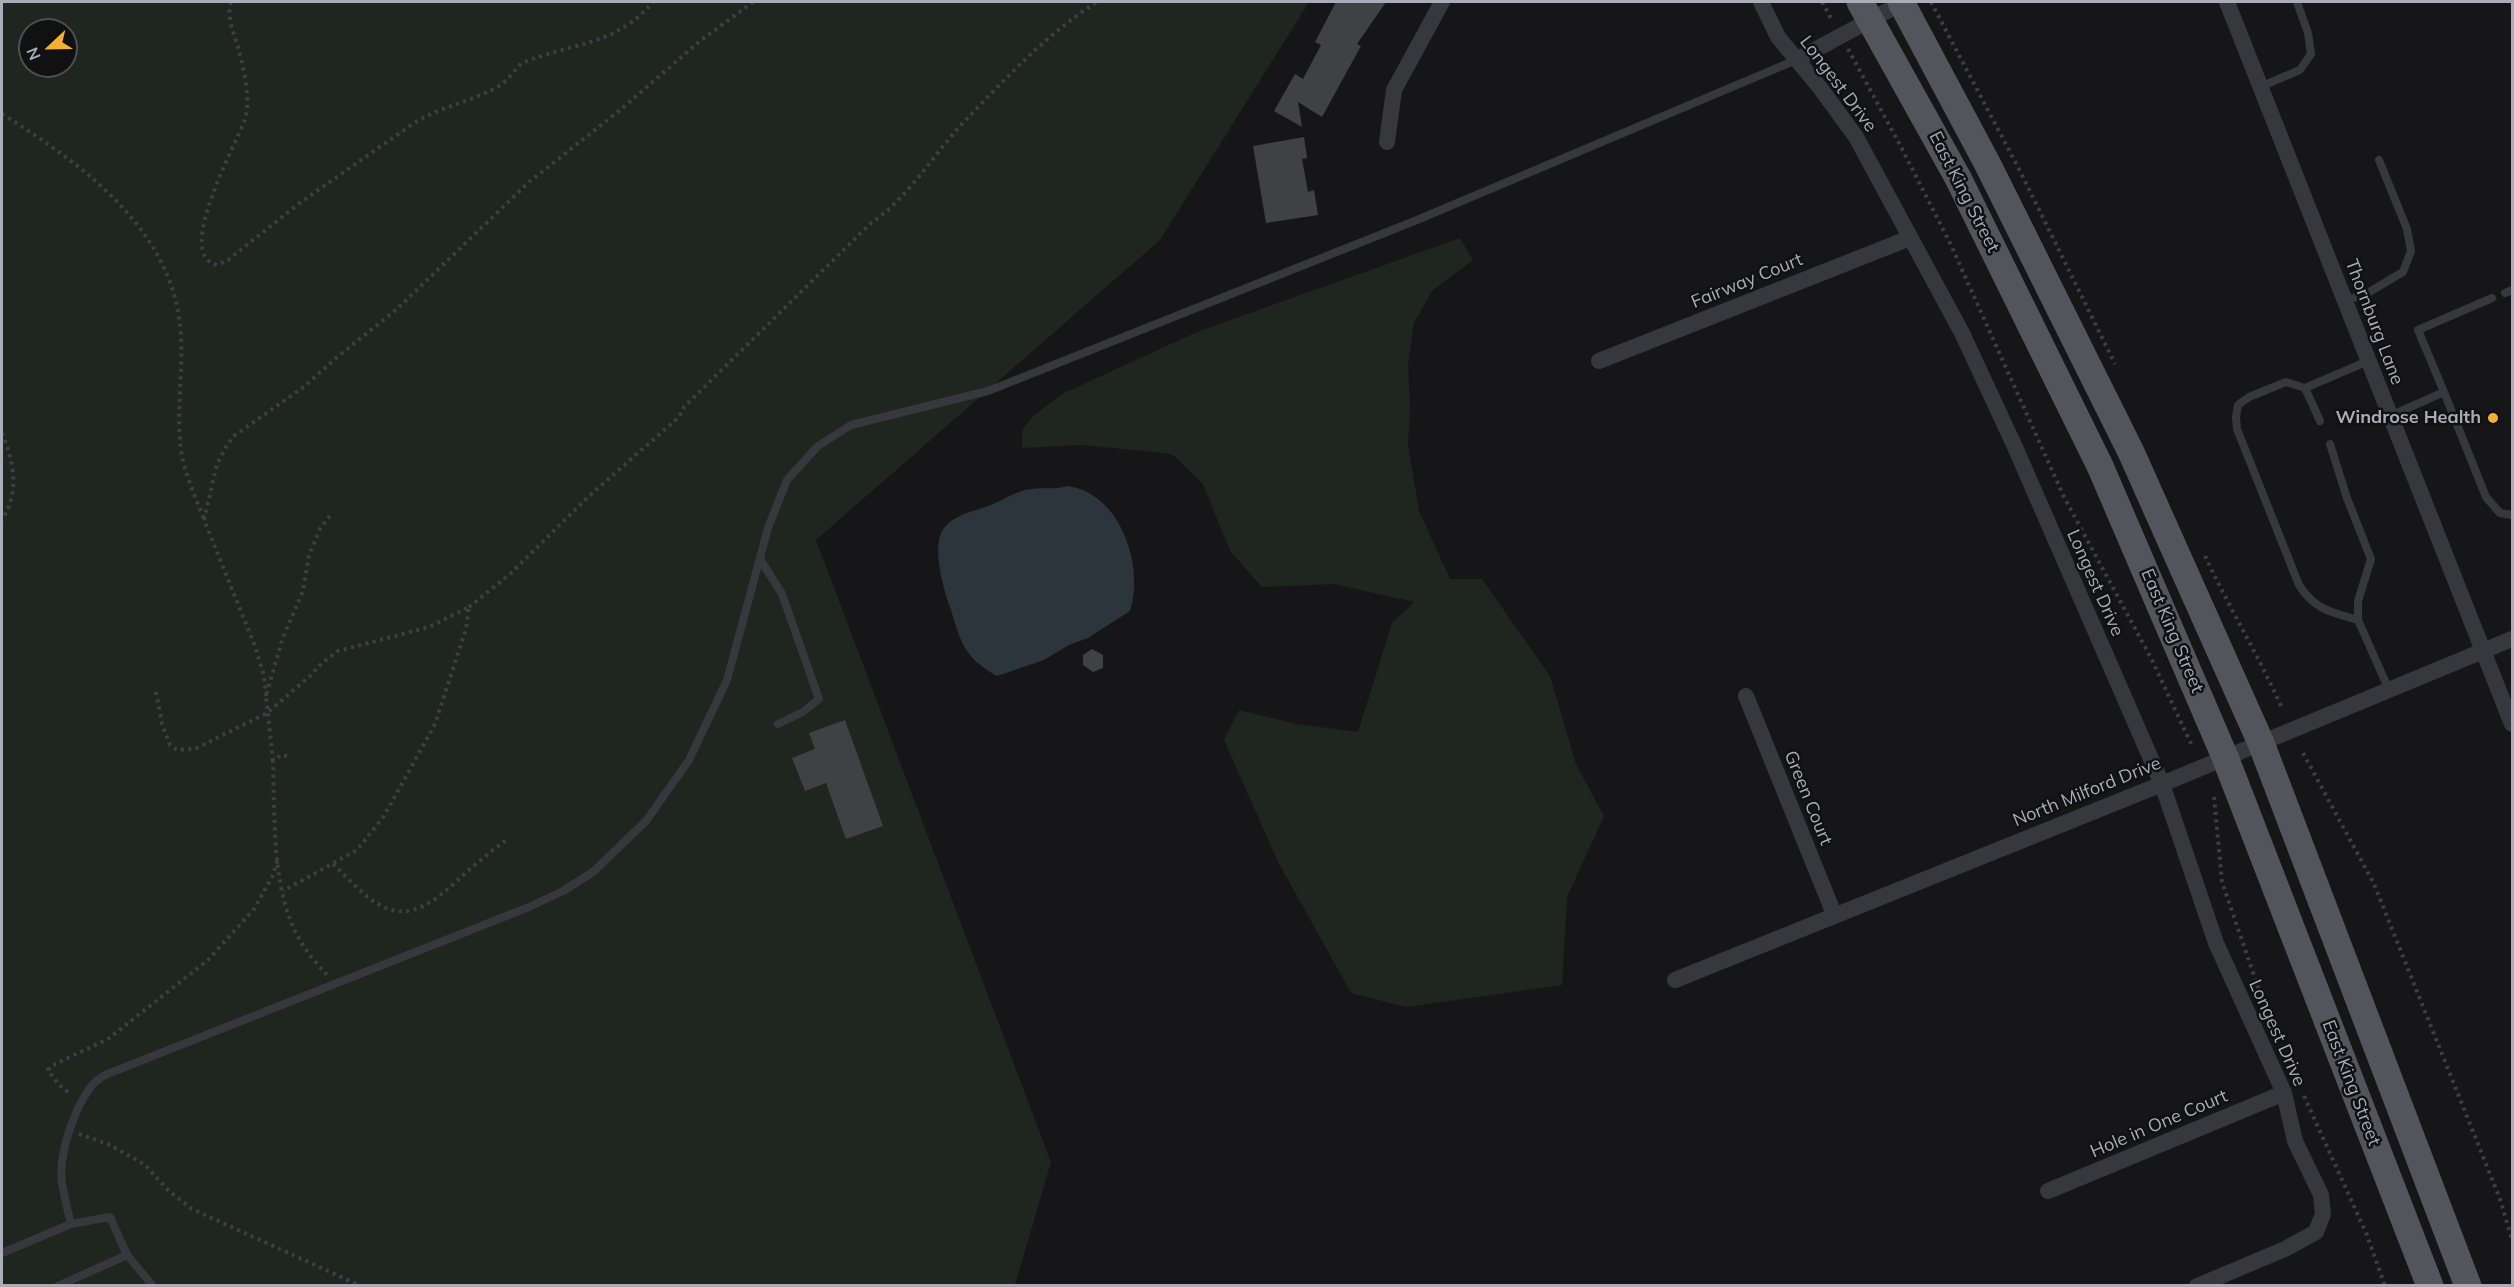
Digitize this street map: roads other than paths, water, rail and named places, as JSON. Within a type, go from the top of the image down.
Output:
[{"type":"main road","name":"East King Street","points":[[1902,2],[1987,163],[2132,452],[2261,743],[2468,1286]]},
{"type":"main road","name":"East King Street","points":[[1865,11],[1958,178],[2100,466],[2225,757],[2430,1286]]},
{"type":"street","points":[[1387,142],[1394,90],[1442,2]]},
{"type":"street","name":"Longest Drive","points":[[1761,2],[1778,37],[1821,89],[1856,137],[1962,333],[2162,784],[2216,943],[2284,1093],[2295,1141],[2321,1195],[2323,1214],[2316,1232],[2285,1250],[2197,1286]]},
{"type":"street","points":[[1796,60],[1840,35],[1865,11],[1902,2]]},
{"type":"street","name":"Thornburg Lane","points":[[2227,2],[2512,724]]},
{"type":"street","name":"Fairway Court","points":[[1599,361],[1910,238]]},
{"type":"street","name":"North Milford Drive","points":[[1675,980],[1834,914],[2162,784],[2512,639]]},
{"type":"street","name":"Green Court","points":[[1746,696],[1834,914]]},
{"type":"street","name":"Hole in One Court","points":[[2048,1191],[2284,1093]]},
{"type":"lane","points":[[2262,86],[2300,70],[2311,54],[2308,33],[2297,2]]},
{"type":"lane","points":[[71,1224],[62,1181],[63,1153],[70,1131],[92,1085],[105,1075],[529,908],[563,891],[593,872],[646,821],[689,760],[727,680],[768,528],[787,480],[818,446],[851,425],[988,391],[1417,220],[1796,60]]},
{"type":"lane","points":[[2346,301],[2371,291],[2403,272],[2411,251],[2407,229],[2379,160]]},
{"type":"lane","points":[[2492,298],[2418,330],[2486,497],[2500,513],[2512,515]]},
{"type":"lane","points":[[2358,620],[2323,609],[2309,600],[2299,585],[2237,429],[2236,417],[2238,405],[2249,397],[2286,382],[2305,388],[2368,361]]},
{"type":"lane","points":[[2305,388],[2320,421]]},
{"type":"lane","points":[[2390,416],[2444,392]]},
{"type":"lane","points":[[2330,444],[2347,498],[2371,559],[2358,601],[2358,620],[2389,690]]},
{"type":"lane","points":[[760,559],[782,594],[819,699],[803,712],[778,724]]},
{"type":"lane","points":[[2,1253],[71,1224],[110,1217],[127,1256],[153,1286]]},
{"type":"lane","points":[[58,1286],[127,1256]]},
{"type":"place","name":"Windrose Health","points":[[2493,418]]}]
